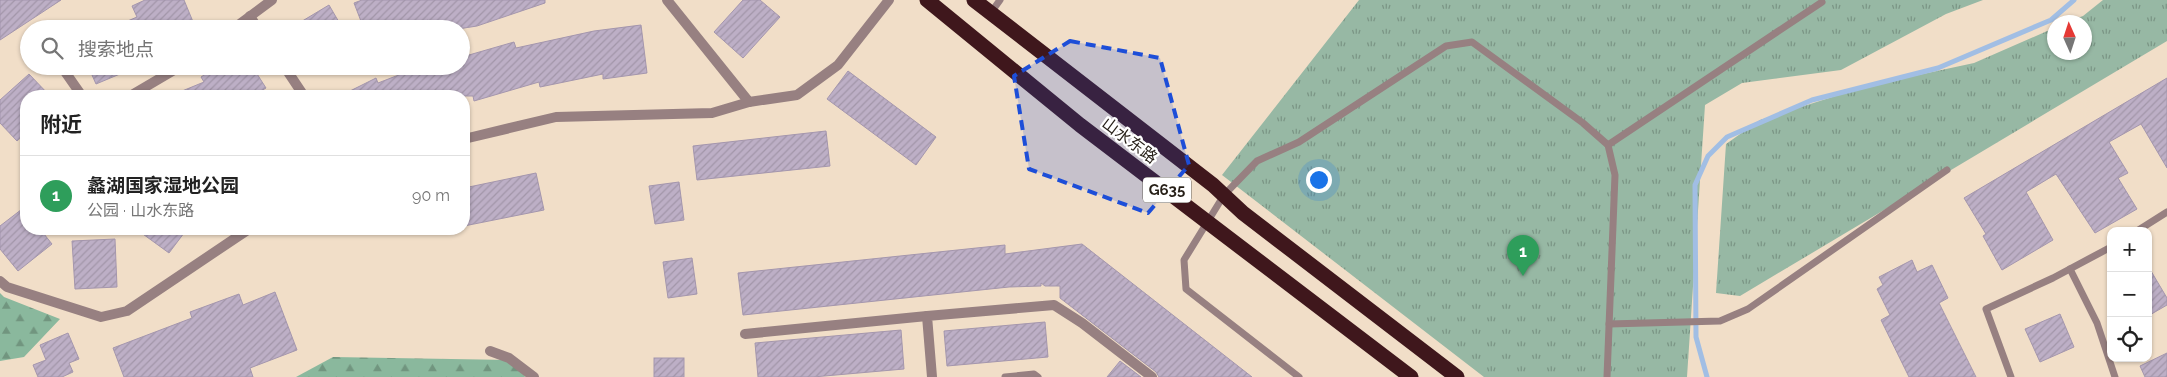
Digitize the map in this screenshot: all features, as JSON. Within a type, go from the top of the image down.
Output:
[{"type":"highway","name":"山水东路","points":[[927,0],[1080,125],[1411,377]]},
{"type":"highway","name":"山水东路","points":[[974,0],[1224,195],[1243,213],[1456,377]]},
{"type":"street","points":[[245,20],[272,0]]},
{"type":"street","points":[[668,0],[748,102]]},
{"type":"street","points":[[470,138],[556,117],[712,113],[748,102],[796,95],[838,65],[889,0]]},
{"type":"street","points":[[250,16],[252,20]]},
{"type":"street","points":[[67,75],[78,90]]},
{"type":"street","points":[[140,90],[166,75]]},
{"type":"street","points":[[290,75],[300,90]]},
{"type":"street","points":[[0,281],[7,287],[101,317],[127,311],[240,235]]},
{"type":"street","points":[[745,334],[1054,305],[1082,323],[1152,377]]},
{"type":"street","points":[[927,316],[932,377]]},
{"type":"street","points":[[490,350],[509,358],[534,377]]},
{"type":"lane","points":[[990,14],[1000,0]]},
{"type":"lane","points":[[1608,145],[1822,2]]},
{"type":"lane","points":[[1299,377],[1186,289],[1184,260],[1224,195],[1257,161],[1299,142],[1446,46],[1472,42],[1584,123],[1608,145],[1614,175],[1607,377]]},
{"type":"lane","points":[[1609,324],[1720,321],[1748,309],[1947,170]]},
{"type":"lane","points":[[2143,227],[2167,212]]},
{"type":"lane","points":[[2011,377],[1986,309],[2070,270],[2107,249]]},
{"type":"lane","points":[[2070,270],[2097,323],[2115,377]]},
{"type":"lane","points":[[1005,377],[1034,374],[1038,377]]},
{"type":"highlighted area","points":[[1070,41],[1160,58],[1189,165],[1148,213],[1029,169],[1014,76]]},
{"type":"green space","points":[[1359,0],[1983,0],[1946,14],[1841,70],[1742,83],[1705,105],[1687,377],[1484,377],[1222,175]]},
{"type":"green space","points":[[2103,0],[2167,0],[2167,41],[1740,296],[1716,293],[1726,144],[1760,120],[1867,86],[1974,63],[2047,31],[2047,60],[2092,60],[2092,15],[2084,15]]},
{"type":"green space","points":[[0,293],[4,297],[60,319],[24,357],[0,361]]},
{"type":"green space","points":[[333,357],[517,360],[525,377],[296,377]]},
{"type":"building","points":[[0,0],[61,0],[30,20],[20,20],[20,27],[0,40]]},
{"type":"building","points":[[145,0],[184,0],[192,20],[130,20],[137,17],[132,6]]},
{"type":"building","points":[[362,0],[545,0],[545,3],[470,27],[470,20],[361,20],[354,3]]},
{"type":"building","points":[[743,0],[760,0],[780,17],[743,58],[714,32]]},
{"type":"building","points":[[329,5],[338,20],[304,20]]},
{"type":"building","points":[[641,25],[647,73],[603,79],[603,74],[540,87],[539,82],[474,101],[473,96],[470,96],[470,90],[352,90],[376,78],[378,83],[399,75],[470,75],[470,55],[514,42],[516,48],[594,31]]},
{"type":"building","points":[[848,71],[936,137],[916,165],[827,99]]},
{"type":"building","points":[[28,75],[44,90],[20,90],[20,138],[17,141],[0,123],[0,100]]},
{"type":"building","points":[[92,75],[118,75],[96,84]]},
{"type":"building","points":[[204,75],[258,75],[266,88],[263,90],[185,90],[204,82],[201,77]]},
{"type":"building","points":[[2167,78],[2167,168],[2141,124],[2109,142],[2128,173],[2118,178],[2137,209],[2095,233],[2056,174],[2026,192],[2053,240],[2002,270],[1983,236],[1986,234],[1964,198]]},
{"type":"building","points":[[826,131],[830,166],[697,180],[693,146]]},
{"type":"building","points":[[536,173],[544,210],[470,225],[470,187]]},
{"type":"building","points":[[679,182],[684,220],[655,224],[649,186]]},
{"type":"building","points":[[20,211],[20,235],[45,235],[52,244],[18,271],[0,249],[0,226]]},
{"type":"building","points":[[144,235],[182,235],[169,253]]},
{"type":"building","points":[[115,239],[117,287],[75,289],[72,241]]},
{"type":"building","points":[[1082,244],[1252,377],[1159,377],[1156,372],[1060,298],[1060,286],[1045,286],[1041,283],[1041,286],[1009,287],[743,315],[738,273],[1005,245],[1005,254]]},
{"type":"building","points":[[692,258],[697,294],[668,298],[663,262]]},
{"type":"building","points":[[1912,260],[1917,272],[1932,265],[1948,298],[1939,303],[1976,377],[1909,377],[1881,320],[1890,315],[1877,289],[1883,285],[1879,277]]},
{"type":"building","points":[[2152,273],[2167,298],[2167,305],[2152,314]]},
{"type":"building","points":[[275,292],[297,350],[250,368],[253,377],[124,377],[113,348],[192,318],[190,312],[239,294],[243,305]]},
{"type":"building","points":[[2060,314],[2074,347],[2040,362],[2025,329]]},
{"type":"building","points":[[1045,322],[1048,357],[947,366],[944,331]]},
{"type":"building","points":[[901,330],[904,369],[813,377],[758,377],[755,343]]},
{"type":"building","points":[[68,333],[79,359],[69,363],[73,372],[62,377],[38,377],[33,365],[46,360],[40,345]]},
{"type":"building","points":[[2167,353],[2167,377],[2145,377],[2140,366],[2152,362],[2152,360]]},
{"type":"building","points":[[654,358],[684,358],[684,377],[654,377]]},
{"type":"building","points":[[1120,361],[1141,377],[1107,377]]},
{"type":"waterway","points":[[1707,377],[1696,337],[1695,185],[1708,156],[1727,137],[1812,100],[1938,68],[2051,20],[2074,0]]},
{"type":"place","name":"蠡湖国家湿地公园","points":[[1523,276]]}]
